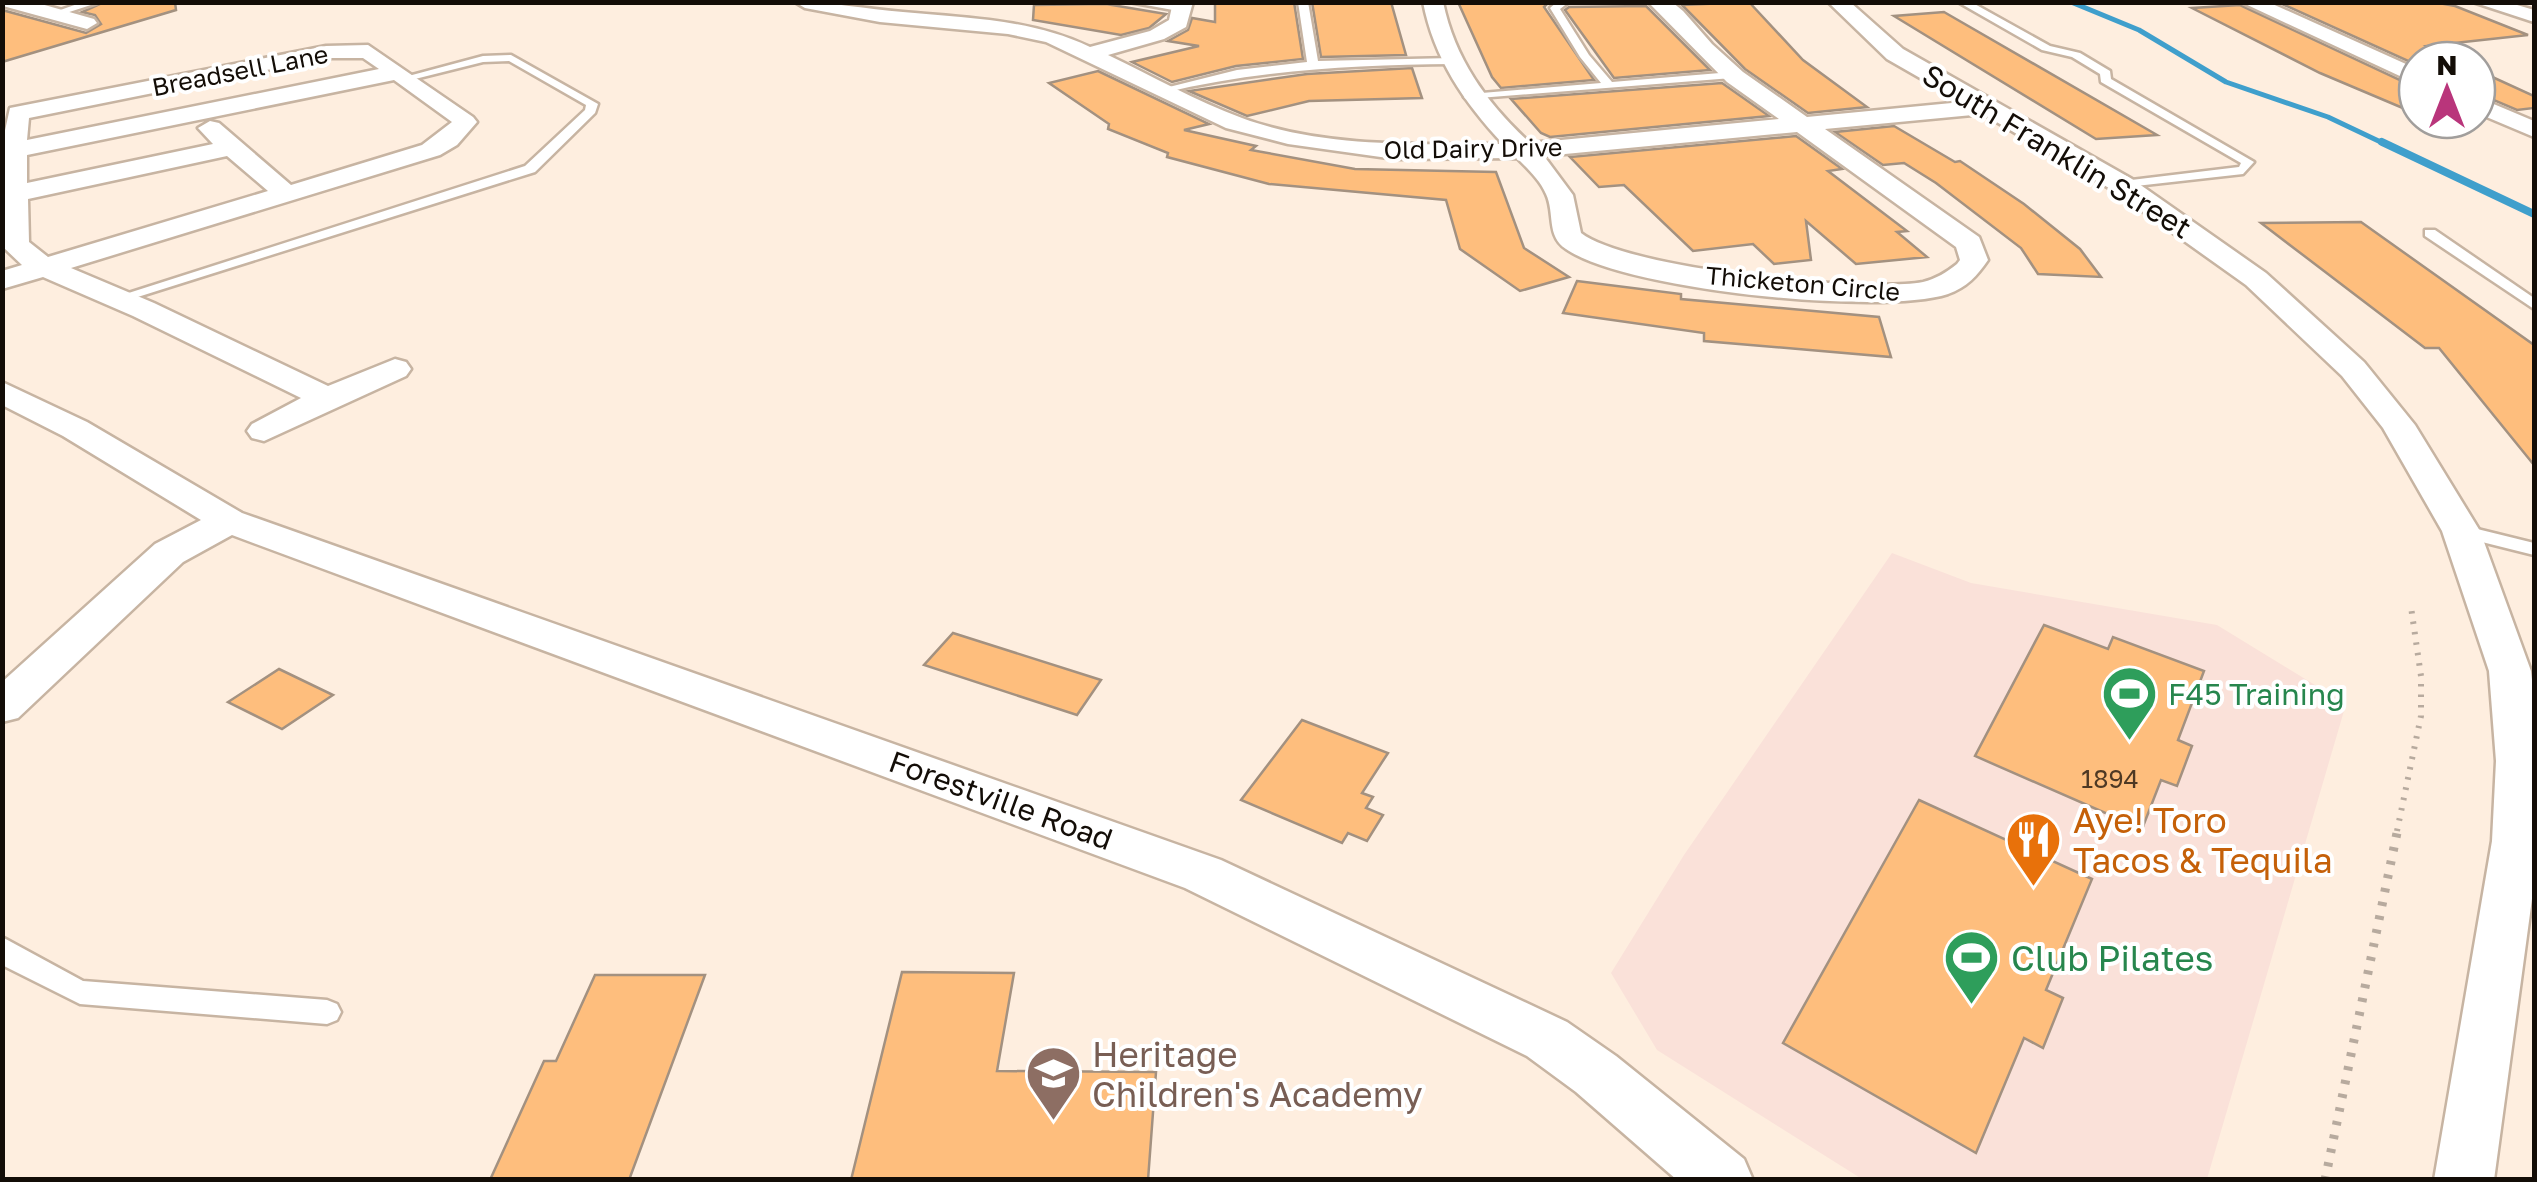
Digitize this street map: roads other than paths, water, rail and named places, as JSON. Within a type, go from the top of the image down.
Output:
[{"type":"street","points":[[10,2],[54,14],[91,13]]},
{"type":"street","name":"Old Dairy Drive","points":[[805,2],[880,16],[1008,28],[1052,37],[1234,123],[1288,137],[1395,152],[1523,151],[1984,107]]},
{"type":"street","points":[[880,16],[901,2]]},
{"type":"street","points":[[1432,2],[1470,96],[1523,151]]},
{"type":"street","points":[[1658,2],[1676,15],[1732,75],[1803,125]]},
{"type":"street","name":"South Franklin Street","points":[[1838,2],[1895,54],[2123,185],[2256,279],[2354,369],[2398,424],[2462,531],[2510,671],[2518,761],[2516,841],[2464,1180]]},
{"type":"street","points":[[2251,2],[2397,68]]},
{"type":"street","points":[[2483,2],[2534,16]]},
{"type":"street","points":[[1093,54],[1157,35],[1178,23],[1183,6]]},
{"type":"street","name":"Breadsell Lane","points":[[2,280],[431,150],[448,140],[465,122],[368,51],[353,49],[18,114],[8,152],[15,244],[26,257],[46,266]]},
{"type":"street","points":[[8,152],[403,75]]},
{"type":"street","points":[[2497,113],[2534,130]]},
{"type":"street","points":[[198,115],[286,194]]},
{"type":"street","name":"Thicketon Circle","points":[[1523,151],[1560,194],[1564,230],[1571,241],[1596,256],[1643,268],[1895,294],[1932,290],[1964,276],[1974,260],[1968,243],[1803,125]]},
{"type":"street","points":[[14,194],[236,153]]},
{"type":"street","points":[[64,210],[236,153]]},
{"type":"street","points":[[46,266],[327,398]]},
{"type":"street","points":[[264,431],[395,369]]},
{"type":"street","name":"Forestville Road","points":[[2,392],[75,429],[229,521],[1203,874],[1547,1038],[1722,1180]]},
{"type":"street","points":[[2,707],[169,553],[229,521]]},
{"type":"lane","points":[[1134,2],[1183,6]]},
{"type":"lane","points":[[1303,2],[1312,63]]},
{"type":"lane","points":[[1564,2],[1555,8],[1561,22],[1609,85]]},
{"type":"lane","points":[[1963,2],[2046,48],[2076,55],[2106,73],[2105,80],[2248,162],[2243,170],[2226,174],[2123,185]]},
{"type":"lane","points":[[120,298],[530,169],[591,111],[592,104],[511,58],[483,59],[403,75]]},
{"type":"lane","points":[[1163,90],[1234,72],[1312,63],[1454,60]]},
{"type":"lane","points":[[1470,96],[1732,75]]},
{"type":"lane","points":[[2430,233],[2534,304]]},
{"type":"lane","points":[[2462,531],[2534,550]]},
{"type":"lane","points":[[2,948],[6,954],[80,992],[326,1012]]},
{"type":"waterway","points":[[2071,2],[2139,30],[2226,82],[2328,117],[2387,145]]},
{"type":"waterway","points":[[2382,142],[2534,214]]},
{"type":"place","name":"F45 Training","points":[[2129,743]]},
{"type":"place","name":"Aye! Toro Tacos & Tequila","points":[[2034,889]]},
{"type":"place","name":"Club Pilates","points":[[1972,1007]]},
{"type":"place","name":"Heritage Children's Academy","points":[[1053,1123]]}]
